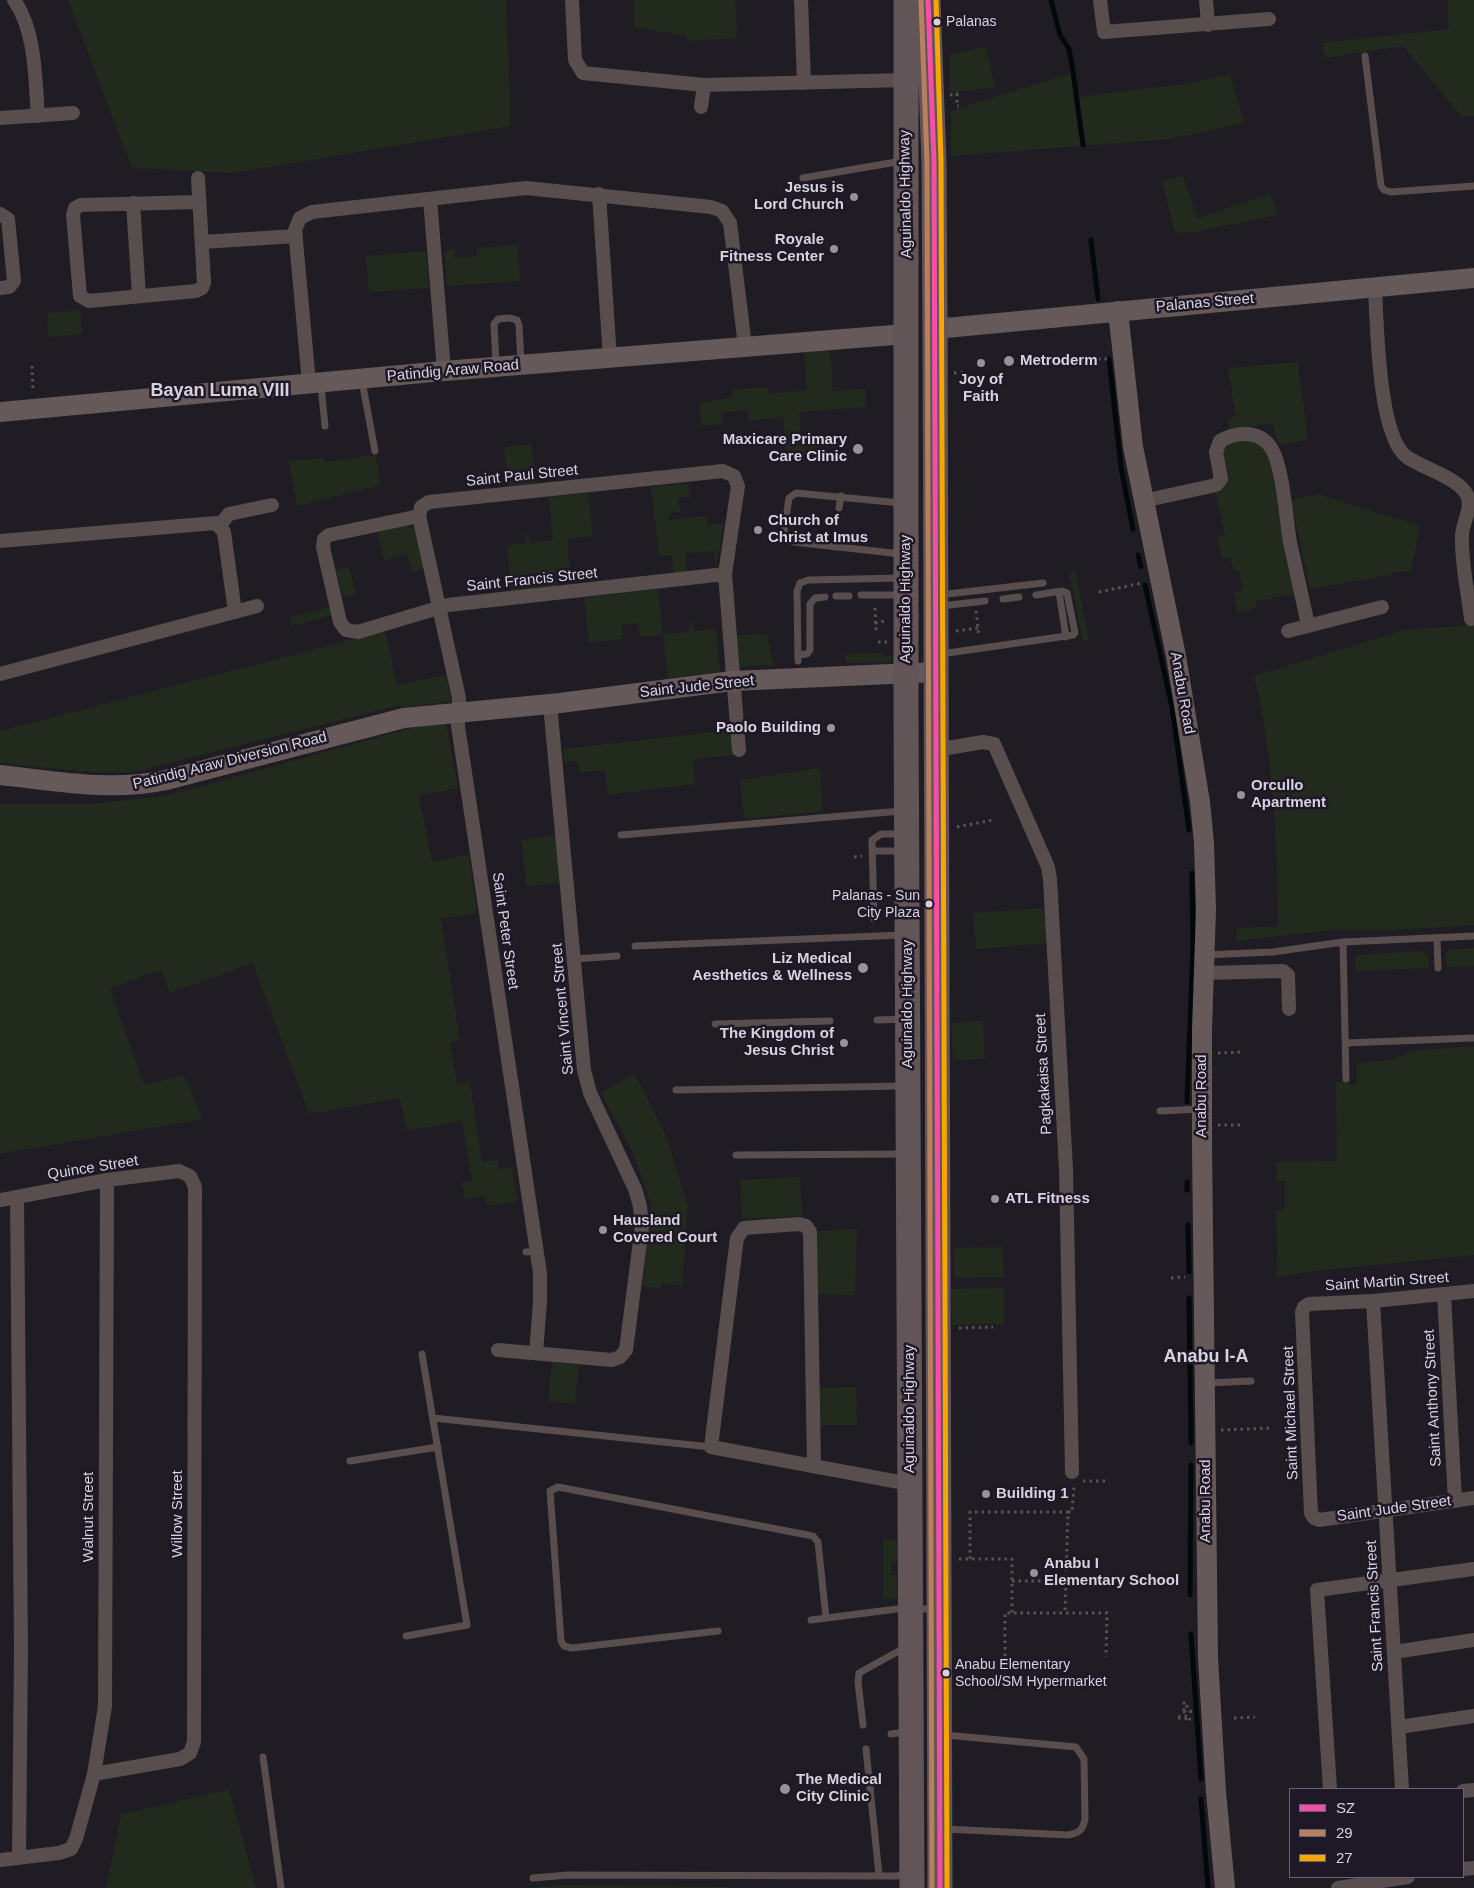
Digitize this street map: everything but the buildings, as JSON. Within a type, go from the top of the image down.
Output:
[{"type":"highway","name":"Aguinaldo Highway","points":[[906,0],[906,673],[911,1645],[901,1733],[912,1879]]},
{"type":"highway","name":"Aguinaldo Highway","points":[[928,0],[934,162],[940,1879]]},
{"type":"street","points":[[14,0],[22,10],[32,50],[38,116]]},
{"type":"street","points":[[572,0],[575,60],[583,73],[704,85],[906,80]]},
{"type":"street","points":[[801,0],[804,83]]},
{"type":"street","points":[[1100,0],[1104,32],[1269,19]]},
{"type":"street","points":[[1206,0],[1208,25]]},
{"type":"street","points":[[701,107],[704,85]]},
{"type":"street","points":[[0,118],[72,114]]},
{"type":"street","points":[[198,178],[204,283],[202,288],[196,291],[89,301],[80,296],[73,215],[75,208],[133,203],[199,202]]},
{"type":"street","points":[[315,383],[296,236],[297,221],[308,213],[526,188],[711,207],[726,214],[730,223],[745,346]]},
{"type":"street","points":[[599,194],[610,358]]},
{"type":"street","points":[[430,199],[444,371]]},
{"type":"street","points":[[133,203],[139,296]]},
{"type":"street","points":[[0,214],[8,219],[14,281],[9,287],[0,288]]},
{"type":"street","points":[[202,242],[296,236]]},
{"type":"street","name":"Palanas Street","points":[[935,329],[1474,278]]},
{"type":"street","points":[[1375,288],[1383,394],[1394,442],[1407,457],[1445,477],[1461,488],[1467,495],[1469,504],[1462,533],[1469,572],[1471,619]]},
{"type":"street","name":"Anabu Road","points":[[1118,311],[1130,426],[1158,578],[1176,656],[1200,802],[1206,876],[1202,1054],[1208,1117],[1206,1547],[1209,1702],[1225,1888]]},
{"type":"street","name":"Patindig Araw Road","points":[[0,412],[362,378],[906,334]]},
{"type":"street","points":[[1143,501],[1216,485],[1221,479],[1216,452],[1220,442],[1233,435],[1247,434],[1262,439],[1270,445],[1280,474],[1290,542],[1308,625]]},
{"type":"street","name":"Saint Paul Street","points":[[346,630],[340,622],[323,547],[324,539],[330,535],[418,516],[421,507],[429,502],[723,472],[734,476],[738,486],[725,574]]},
{"type":"street","points":[[220,525],[229,514],[272,505]]},
{"type":"street","name":"Saint Peter Street","points":[[418,516],[459,698],[458,726],[531,1251],[541,1292],[536,1353]]},
{"type":"street","points":[[0,541],[212,522],[220,525],[224,532],[235,612]]},
{"type":"street","points":[[725,574],[732,681],[739,750]]},
{"type":"street","name":"Saint Francis Street","points":[[346,630],[358,632],[448,606],[725,574]]},
{"type":"street","points":[[0,674],[257,606]]},
{"type":"street","points":[[1288,631],[1382,607]]},
{"type":"street","name":"Saint Jude Street","points":[[458,712],[550,704],[732,681],[906,673],[936,663]]},
{"type":"street","name":"Saint Vincent Street","points":[[536,1353],[612,1360],[620,1357],[626,1350],[642,1216],[635,1189],[586,1081],[574,960],[567,839],[550,704]]},
{"type":"street","name":"Patindig Araw Diversion Road","points":[[0,775],[107,787],[135,786],[166,780],[393,720],[458,712]]},
{"type":"street","name":"Pagkakaisa Street","points":[[936,750],[983,742],[994,744],[1049,873],[1066,1169],[1072,1472]]},
{"type":"street","points":[[1205,964],[1283,971],[1288,975],[1289,1009]]},
{"type":"street","name":"Quince Street","points":[[0,1200],[107,1180],[179,1171],[190,1176]]},
{"type":"street","name":"Willow Street","points":[[94,1774],[180,1759],[190,1753],[194,1742],[194,1187],[190,1176]]},
{"type":"street","name":"Walnut Street","points":[[19,1858],[59,1853],[71,1849],[76,1839],[94,1774],[105,1706],[107,1180]]},
{"type":"street","points":[[0,1860],[19,1858],[21,1650],[17,1197]]},
{"type":"street","points":[[814,1466],[810,1232],[806,1226],[799,1224],[748,1226],[738,1234],[711,1447],[910,1484]]},
{"type":"street","name":"Saint Martin Street","points":[[1304,1307],[1309,1304],[1373,1301],[1474,1291]]},
{"type":"street","name":"Saint Anthony Street","points":[[1444,1294],[1455,1501]]},
{"type":"street","name":"Saint Francis Street","points":[[1373,1301],[1402,1788]]},
{"type":"street","name":"Saint Michael Street","points":[[1304,1307],[1302,1312],[1311,1503],[1314,1518]]},
{"type":"street","points":[[498,1350],[536,1353]]},
{"type":"street","name":"Saint Jude Street","points":[[1314,1518],[1320,1520],[1474,1498]]},
{"type":"street","points":[[1330,1788],[1316,1590],[1474,1568]]},
{"type":"street","points":[[1394,1652],[1474,1640]]},
{"type":"street","points":[[1398,1726],[1474,1716]]},
{"type":"street","points":[[1337,1888],[1402,1878]]},
{"type":"lane","points":[[1365,56],[1380,186],[1384,190],[1391,192],[1474,186]]},
{"type":"lane","points":[[803,178],[905,160]]},
{"type":"lane","points":[[496,367],[496,321],[510,318],[517,320],[522,365]]},
{"type":"lane","points":[[362,378],[374,451]]},
{"type":"lane","points":[[315,383],[325,426]]},
{"type":"lane","points":[[906,504],[800,492],[792,495],[788,503],[784,531],[787,539],[790,541],[836,547],[906,576]]},
{"type":"lane","points":[[839,508],[841,496]]},
{"type":"lane","points":[[836,536],[836,547]]},
{"type":"lane","points":[[861,596],[906,576]]},
{"type":"lane","points":[[824,596],[815,598],[810,604],[810,650],[807,654],[798,658],[797,592],[800,583],[808,580],[906,576]]},
{"type":"lane","points":[[936,601],[1043,583]]},
{"type":"lane","points":[[936,663],[1066,638],[1073,635],[1074,630],[1069,596],[1065,592],[1036,595]]},
{"type":"lane","points":[[836,596],[849,596]]},
{"type":"lane","points":[[1003,599],[1019,598]]},
{"type":"lane","points":[[936,601],[985,601]]},
{"type":"lane","points":[[621,835],[907,832]]},
{"type":"lane","points":[[874,918],[872,840],[877,835],[907,832]]},
{"type":"lane","points":[[872,851],[907,832]]},
{"type":"lane","points":[[635,946],[907,935]]},
{"type":"lane","points":[[1205,964],[1343,942],[1474,936]]},
{"type":"lane","points":[[1437,938],[1438,968]]},
{"type":"lane","points":[[1343,942],[1346,1079]]},
{"type":"lane","points":[[574,960],[617,956]]},
{"type":"lane","points":[[877,1020],[908,1019]]},
{"type":"lane","points":[[715,1024],[830,1021]]},
{"type":"lane","points":[[1346,1043],[1474,1038]]},
{"type":"lane","points":[[676,1090],[908,1086]]},
{"type":"lane","points":[[1160,1110],[1208,1117]]},
{"type":"lane","points":[[736,1155],[908,1154]]},
{"type":"lane","points":[[406,1636],[467,1625],[422,1354]]},
{"type":"lane","points":[[1206,1382],[1251,1381]]},
{"type":"lane","points":[[433,1418],[711,1447]]},
{"type":"lane","points":[[350,1461],[438,1447]]},
{"type":"lane","points":[[718,1631],[568,1648],[562,1644],[549,1495],[555,1488],[813,1536],[818,1542],[826,1618]]},
{"type":"lane","points":[[811,1620],[911,1609],[939,1609]]},
{"type":"lane","points":[[863,1725],[859,1673],[911,1645]]},
{"type":"lane","points":[[940,1735],[1076,1746],[1084,1759],[1085,1819],[1084,1827],[1078,1833],[1068,1834],[940,1829]]},
{"type":"lane","points":[[866,1749],[879,1875]]},
{"type":"lane","points":[[262,1757],[281,1888]]},
{"type":"lane","points":[[533,1878],[568,1875],[900,1875],[912,1879],[940,1879]]},
{"type":"path","points":[[950,95],[956,94],[957,106],[959,106]]},
{"type":"path","points":[[32,366],[34,408]]},
{"type":"path","points":[[1099,592],[1158,578]]},
{"type":"path","points":[[875,608],[876,632]]},
{"type":"path","points":[[954,632],[979,627]]},
{"type":"path","points":[[878,642],[885,642]]},
{"type":"path","points":[[961,826],[993,820]]},
{"type":"path","points":[[1202,1054],[1243,1052]]},
{"type":"path","points":[[1208,1117],[1244,1125]]},
{"type":"path","points":[[958,1328],[993,1327]]},
{"type":"path","points":[[1207,1431],[1273,1428]]},
{"type":"path","points":[[970,1559],[970,1512],[1072,1512],[1075,1481],[1109,1481]]},
{"type":"path","points":[[1065,1613],[1068,1512]]},
{"type":"path","points":[[955,1559],[1012,1559],[1012,1613]]},
{"type":"path","points":[[1012,1581],[1066,1581]]},
{"type":"path","points":[[1005,1656],[1005,1613],[1107,1613],[1106,1657]]},
{"type":"path","points":[[1178,1717],[1190,1721]]},
{"type":"path","points":[[1234,1718],[1255,1717]]},
{"type":"green space","points":[[68,0],[506,0],[511,126],[234,173],[132,168]]},
{"type":"green space","points":[[634,0],[735,0],[737,38],[687,41],[687,36],[634,27]]},
{"type":"green space","points":[[1447,0],[1474,0],[1474,116],[1462,117],[1403,46],[1325,58],[1322,43],[1449,29]]},
{"type":"green space","points":[[986,47],[995,87],[950,93],[950,55]]},
{"type":"green space","points":[[1074,72],[1078,97],[1184,84],[1230,74],[1244,123],[1170,139],[951,156],[951,111]]},
{"type":"green space","points":[[1183,176],[1198,219],[1270,193],[1278,215],[1194,232],[1175,233],[1162,181]]},
{"type":"green space","points":[[518,245],[520,281],[447,286],[445,250],[455,249],[455,258],[477,257],[477,248]]},
{"type":"green space","points":[[426,251],[429,288],[369,292],[366,256]]},
{"type":"green space","points":[[80,310],[82,334],[48,337],[47,313]]},
{"type":"green space","points":[[830,348],[833,391],[865,389],[866,407],[799,412],[801,436],[822,435],[822,464],[787,454],[783,417],[749,421],[748,410],[722,412],[723,424],[701,426],[699,403],[733,397],[732,390],[768,387],[769,394],[807,390],[804,350]]},
{"type":"green space","points":[[1298,362],[1308,440],[1278,445],[1273,423],[1230,430],[1228,419],[1236,417],[1228,368]]},
{"type":"green space","points":[[1250,440],[1267,449],[1295,593],[1255,602],[1256,608],[1238,613],[1234,592],[1243,589],[1239,571],[1234,572],[1230,557],[1223,559],[1217,537],[1225,535],[1215,491],[1223,446],[1237,441]]},
{"type":"green space","points":[[531,444],[536,483],[508,486],[504,447]]},
{"type":"green space","points":[[376,455],[380,485],[297,506],[289,461],[324,458],[325,462]]},
{"type":"green space","points":[[688,483],[690,497],[678,498],[680,512],[669,513],[669,520],[706,516],[707,525],[724,523],[716,569],[714,551],[686,553],[687,572],[674,573],[672,555],[659,556],[651,487]]},
{"type":"green space","points":[[588,493],[593,536],[567,539],[570,568],[555,569],[557,586],[511,591],[507,545],[526,543],[525,535],[528,535],[530,543],[553,540],[549,497]]},
{"type":"green space","points":[[1318,494],[1420,526],[1411,571],[1391,572],[1391,575],[1310,589],[1291,500]]},
{"type":"green space","points":[[406,524],[415,530],[425,568],[412,572],[407,554],[384,560],[377,532]]},
{"type":"green space","points":[[349,567],[356,594],[343,597],[336,570]]},
{"type":"green space","points":[[1075,571],[1089,641],[1083,641],[1069,572]]},
{"type":"green space","points":[[658,589],[663,634],[689,632],[689,622],[693,622],[694,631],[716,629],[720,672],[668,678],[663,635],[640,637],[638,623],[622,625],[623,639],[589,643],[584,598]]},
{"type":"green space","points":[[332,607],[334,615],[291,626],[290,617]]},
{"type":"green space","points":[[1474,625],[1474,925],[1394,930],[1331,930],[1237,941],[1237,928],[1278,926],[1273,800],[1266,738],[1254,676],[1405,630]]},
{"type":"green space","points":[[385,631],[397,685],[446,675],[451,701],[401,708],[400,705],[134,772],[92,772],[0,763],[0,731]]},
{"type":"green space","points":[[767,634],[773,665],[736,667],[732,635]]},
{"type":"green space","points":[[884,653],[884,656],[891,656],[891,662],[846,663],[846,654]]},
{"type":"green space","points":[[446,722],[458,788],[419,796],[432,862],[469,855],[477,913],[441,919],[460,1041],[450,1043],[457,1084],[470,1082],[482,1162],[498,1160],[499,1170],[512,1168],[518,1201],[487,1206],[485,1196],[465,1199],[462,1183],[472,1181],[462,1121],[406,1131],[400,1098],[309,1114],[253,963],[170,993],[161,970],[110,988],[144,1085],[184,1075],[203,1119],[0,1154],[0,804],[91,804],[166,796],[419,726]]},
{"type":"green space","points":[[732,730],[735,755],[693,759],[695,784],[608,795],[605,770],[580,772],[578,761],[564,762],[563,749]]},
{"type":"green space","points":[[820,768],[823,811],[744,819],[740,780]]},
{"type":"green space","points":[[556,835],[562,882],[527,887],[521,840]]},
{"type":"green space","points":[[1047,908],[1049,943],[976,949],[973,913]]},
{"type":"green space","points":[[1474,948],[1474,966],[1446,967],[1445,954],[1448,950]]},
{"type":"green space","points":[[1421,951],[1429,956],[1429,968],[1355,971],[1355,958],[1360,955]]},
{"type":"green space","points":[[983,1021],[985,1059],[953,1060],[951,1023]]},
{"type":"green space","points":[[1474,1046],[1474,1255],[1314,1271],[1277,1277],[1276,1211],[1285,1210],[1285,1181],[1277,1181],[1276,1162],[1337,1161],[1336,1082],[1357,1085],[1357,1063],[1392,1060],[1412,1051]]},
{"type":"green space","points":[[634,1073],[666,1135],[688,1207],[682,1286],[661,1283],[660,1288],[642,1286],[651,1204],[633,1153],[601,1093]]},
{"type":"green space","points":[[800,1177],[802,1216],[742,1219],[740,1180]]},
{"type":"green space","points":[[857,1229],[855,1295],[818,1294],[817,1231]]},
{"type":"green space","points":[[1003,1247],[1004,1277],[954,1278],[953,1248]]},
{"type":"green space","points":[[1004,1288],[1004,1324],[952,1325],[951,1289]]},
{"type":"green space","points":[[552,1362],[579,1365],[575,1404],[548,1401]]},
{"type":"green space","points":[[856,1387],[857,1425],[819,1425],[818,1388]]},
{"type":"green space","points":[[883,1538],[897,1541],[897,1562],[891,1562],[891,1575],[897,1575],[897,1598],[883,1598]]},
{"type":"green space","points":[[229,1789],[256,1888],[106,1888],[121,1815]]},
{"type":"green space","points":[[560,1885],[727,1887],[728,1888],[532,1888]]},
{"type":"waterway","points":[[1051,0],[1060,35],[1069,49],[1083,145]]},
{"type":"waterway","points":[[1091,240],[1098,299]]},
{"type":"waterway","points":[[1109,359],[1121,467],[1133,529]]},
{"type":"waterway","points":[[1138,555],[1141,567]]},
{"type":"waterway","points":[[1145,585],[1172,707],[1189,830]]},
{"type":"waterway","points":[[1187,1102],[1193,947],[1192,873]]},
{"type":"waterway","points":[[1187,1182],[1187,1190]]},
{"type":"waterway","points":[[1188,1225],[1189,1272]]},
{"type":"waterway","points":[[1189,1298],[1191,1443]]},
{"type":"waterway","points":[[1190,1595],[1191,1465]]},
{"type":"waterway","points":[[1191,1634],[1201,1779]]},
{"type":"waterway","points":[[1201,1799],[1208,1888]]},
{"type":"transit line","name":"29","points":[[921,0],[927,162],[932,1888]]},
{"type":"transit line","name":"SZ","points":[[928,0],[934,162],[940,1888]]},
{"type":"transit line","name":"27","points":[[936,0],[941,162],[947,1888]]},
{"type":"place","name":"Palanas","points":[[937,22]]},
{"type":"place","name":"Jesus is Lord Church","points":[[854,197]]},
{"type":"place","name":"Royale Fitness Center","points":[[834,249]]},
{"type":"place","name":"Metroderm","points":[[1009,361]]},
{"type":"place","name":"Joy of Faith","points":[[981,363]]},
{"type":"place","name":"Maxicare Primary Care Clinic","points":[[858,449]]},
{"type":"place","name":"Church of Christ at Imus","points":[[758,530]]},
{"type":"place","name":"Paolo Building","points":[[831,728]]},
{"type":"place","name":"Orcullo Apartment","points":[[1241,795]]},
{"type":"place","name":"Palanas - Sun City Plaza","points":[[929,904]]},
{"type":"place","name":"Liz Medical Aesthetics & Wellness","points":[[863,968]]},
{"type":"place","name":"The Kingdom of Jesus Christ","points":[[844,1043]]},
{"type":"place","name":"ATL Fitness","points":[[995,1199]]},
{"type":"place","name":"Hausland Covered Court","points":[[603,1230]]},
{"type":"place","name":"Building 1","points":[[986,1494]]},
{"type":"place","name":"Anabu I Elementary School","points":[[1034,1573]]},
{"type":"place","name":"Anabu Elementary School/SM Hypermarket","points":[[946,1673]]},
{"type":"place","name":"The Medical City Clinic","points":[[785,1789]]},
{"type":"district","name":"Bayan Luma VIII","points":[[220,391]]},
{"type":"district","name":"Anabu I-A","points":[[1206,1357]]}]
